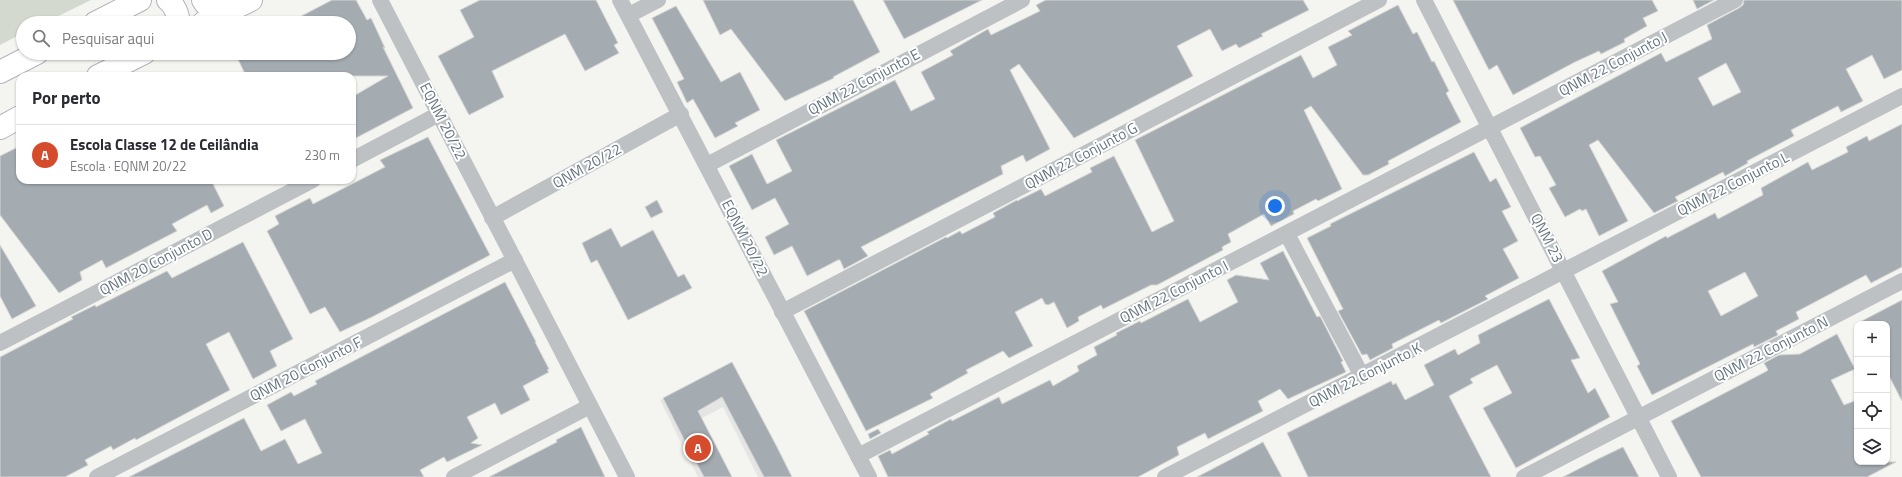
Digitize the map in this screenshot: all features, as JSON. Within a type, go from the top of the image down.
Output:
[{"type":"main road","points":[[109,16],[140,0]]},
{"type":"main road","points":[[168,0],[173,4],[178,16]]},
{"type":"main road","points":[[204,0],[213,10],[229,10]]},
{"type":"main road","points":[[217,16],[251,0]]},
{"type":"main road","points":[[0,72],[23,60]]},
{"type":"main road","points":[[106,72],[130,60]]},
{"type":"main road","points":[[0,128],[16,119]]},
{"type":"street","name":"EQNM 20/22","points":[[380,0],[627,477]]},
{"type":"street","name":"EQNM 20/22","points":[[620,0],[681,114],[782,312],[869,477]]},
{"type":"street","points":[[629,15],[658,0]]},
{"type":"street","name":"QNM 22 Conjunto E","points":[[707,164],[1022,0]]},
{"type":"street","name":"QNM 22 Conjunto G","points":[[782,312],[1379,0]]},
{"type":"street","name":"QNM 23","points":[[1424,0],[1669,477]]},
{"type":"street","name":"QNM 22 Conjunto J","points":[[1490,128],[1735,0]]},
{"type":"street","name":"QNM 22 Conjunto L","points":[[1564,272],[1902,96]]},
{"type":"street","points":[[356,158],[439,114]]},
{"type":"street","name":"QNM 20/22","points":[[492,218],[681,114]]},
{"type":"street","name":"QNM 22 Conjunto I","points":[[858,456],[1490,128]]},
{"type":"street","name":"QNM 20 Conjunto D","points":[[0,343],[305,184]]},
{"type":"street","points":[[1287,234],[1362,376]]},
{"type":"street","name":"QNM 20 Conjunto F","points":[[97,477],[514,260]]},
{"type":"street","name":"QNM 22 Conjunto K","points":[[1165,477],[1564,272]]},
{"type":"street","name":"QNM 22 Conjunto N","points":[[1524,477],[1902,281]]},
{"type":"street","points":[[454,477],[590,406]]},
{"type":"shaded area","points":[[0,0],[91,0],[58,16],[16,16],[16,37],[0,45]]},
{"type":"shaded area","points":[[730,365],[785,477],[758,477],[723,407],[698,420],[726,477],[698,477],[660,400]]},
{"type":"building","points":[[332,0],[356,0],[367,20],[371,18],[385,48],[383,47],[413,108],[356,138],[356,95],[388,76],[356,76],[356,72],[244,72],[238,60],[356,60],[356,16],[301,16]]},
{"type":"building","points":[[480,0],[596,0],[618,43],[614,45],[619,53],[585,71],[565,34],[492,71],[504,97],[469,115],[438,56],[474,37],[460,10]]},
{"type":"building","points":[[703,0],[853,0],[880,52],[833,77],[834,78],[785,101],[731,29],[720,35]]},
{"type":"building","points":[[883,0],[982,0],[904,39]]},
{"type":"building","points":[[1046,0],[1303,0],[1309,10],[1261,34],[1263,36],[1239,48],[1236,44],[1222,51],[1210,29],[1177,46],[1193,76],[1074,138],[1019,64],[1010,70],[1050,149],[1026,162],[1023,155],[1001,166],[1003,174],[861,247],[868,256],[844,269],[840,260],[838,260],[807,276],[792,246],[774,255],[765,237],[789,224],[775,198],[752,210],[729,166],[752,154],[767,184],[792,171],[776,140],[895,80],[911,111],[935,99],[921,72],[953,55],[950,51],[988,29],[991,35],[1040,11],[1036,5]]},
{"type":"building","points":[[1453,0],[1652,0],[1658,11],[1643,18],[1647,26],[1624,39],[1625,42],[1601,54],[1599,51],[1575,62],[1513,95],[1497,65],[1489,70]]},
{"type":"building","points":[[1693,0],[1714,0],[1697,9]]},
{"type":"building","points":[[1744,0],[1902,0],[1902,70],[1884,79],[1872,55],[1846,69],[1863,101],[1841,112],[1838,106],[1791,130],[1794,136],[1747,161],[1748,163],[1725,176],[1723,172],[1675,197],[1678,201],[1654,213],[1598,140],[1589,145],[1628,221],[1599,236],[1586,209],[1582,211],[1580,209],[1565,217],[1549,188],[1556,185],[1540,156],[1535,157],[1520,128],[1661,53],[1666,62],[1712,39],[1707,25],[1743,5]],"holes":[[[1726,63],[1741,92],[1713,106],[1698,78]]]},
{"type":"building","points":[[1398,5],[1413,34],[1417,32],[1432,62],[1434,61],[1449,91],[1446,93],[1461,122],[1388,161],[1389,164],[1368,175],[1363,175],[1311,106],[1304,110],[1342,189],[1318,201],[1316,199],[1293,211],[1294,214],[1271,226],[1264,214],[1228,234],[1231,242],[1222,247],[1223,250],[1157,285],[1151,285],[1103,309],[1101,305],[1078,317],[1079,321],[1067,328],[1054,302],[1048,305],[1045,304],[1042,298],[1015,312],[1033,346],[1009,358],[1003,351],[966,370],[968,373],[930,394],[933,398],[866,431],[804,311],[946,237],[947,238],[960,231],[962,234],[995,217],[993,213],[1017,200],[1041,189],[1045,196],[1092,172],[1090,168],[1114,156],[1152,232],[1174,221],[1135,140],[1301,55],[1313,78],[1337,65],[1328,47],[1352,35],[1348,31]]},
{"type":"building","points":[[676,6],[721,82],[740,72],[760,110],[735,123],[738,126],[715,138],[693,99],[687,103],[677,82],[684,79],[652,18]]},
{"type":"building","points":[[1902,124],[1902,267],[1871,283],[1866,275],[1796,312],[1799,319],[1776,331],[1778,335],[1754,347],[1753,344],[1652,395],[1637,366],[1640,364],[1610,304],[1618,302],[1602,271],[1666,236],[1667,238],[1715,213],[1718,219],[1763,195],[1761,188],[1808,162],[1812,170],[1848,152],[1846,147],[1867,136],[1869,141]],"holes":[[[1745,272],[1758,296],[1721,316],[1708,291]]]},
{"type":"building","points":[[428,137],[490,255],[372,317],[340,332],[325,307],[310,314],[267,231],[279,224],[275,216],[310,198],[313,204],[352,184],[356,184],[356,182],[385,167],[380,160]]},
{"type":"building","points":[[16,148],[16,184],[213,184],[224,206],[211,213],[207,205],[172,224],[177,231],[106,268],[102,260],[80,272],[82,280],[59,293],[0,215],[0,156]]},
{"type":"building","points":[[1474,152],[1490,182],[1496,178],[1511,207],[1502,211],[1518,241],[1503,249],[1519,278],[1485,296],[1488,299],[1441,323],[1439,320],[1392,344],[1393,348],[1370,360],[1367,354],[1362,355],[1338,311],[1343,309],[1307,238],[1331,226],[1330,224]]},
{"type":"building","points":[[657,200],[663,212],[651,218],[645,207]]},
{"type":"building","points":[[611,228],[621,247],[653,230],[678,277],[684,274],[692,288],[628,320],[597,260],[591,263],[582,243]]},
{"type":"building","points":[[243,242],[293,339],[270,351],[277,366],[253,379],[229,332],[206,344],[230,390],[136,440],[135,438],[113,450],[111,446],[85,460],[88,465],[65,477],[0,477],[0,357],[73,319],[71,317],[95,305],[96,307],[167,271],[172,278]]},
{"type":"building","points":[[0,245],[36,306],[12,319],[0,296]]},
{"type":"building","points":[[1283,251],[1317,317],[1320,316],[1343,361],[1341,362],[1346,372],[1288,399],[1280,389],[1258,401],[1263,411],[1208,439],[1205,433],[1177,447],[1179,455],[1138,477],[888,477],[878,456],[890,450],[892,454],[929,434],[927,432],[951,419],[952,421],[999,397],[1002,404],[1050,380],[1053,386],[1079,371],[1077,366],[1097,355],[1094,347],[1117,335],[1116,333],[1140,321],[1141,323],[1188,299],[1200,322],[1238,302],[1227,280],[1236,275],[1269,280],[1260,263]]},
{"type":"building","points":[[505,282],[536,342],[549,372],[523,386],[530,400],[501,415],[495,403],[467,417],[478,438],[471,443],[482,445],[447,462],[444,457],[420,470],[424,477],[129,477],[244,418],[261,451],[285,439],[298,464],[322,453],[305,419],[281,431],[267,405],[291,392],[294,396],[317,384],[315,381]]},
{"type":"building","points":[[1549,299],[1580,358],[1571,360],[1588,393],[1595,388],[1610,417],[1516,468],[1483,408],[1512,393],[1497,365],[1470,379],[1473,383],[1449,396],[1491,477],[1308,477],[1287,433],[1391,381],[1393,385],[1396,383],[1405,400],[1434,385],[1424,365],[1455,349],[1458,355],[1480,343],[1478,335]]},
{"type":"building","points":[[1902,300],[1902,401],[1890,378],[1890,321],[1862,321]]},
{"type":"building","points":[[1837,334],[1854,367],[1854,369],[1831,380],[1844,405],[1854,401],[1854,465],[1890,465],[1890,462],[1896,462],[1867,477],[1701,477],[1671,421],[1767,371],[1768,370],[1764,363],[1779,355],[1800,354]]},
{"type":"building","points":[[732,362],[792,477],[764,477],[722,397],[698,411],[732,477],[704,477],[690,451],[663,398]]},
{"type":"building","points":[[581,427],[605,477],[489,477],[557,442],[556,440]]},
{"type":"building","points":[[878,429],[881,433],[870,439],[868,434]]},
{"type":"building","points":[[1263,442],[1282,477],[1197,477],[1239,455]]},
{"type":"building","points":[[1623,447],[1639,477],[1563,477],[1598,459]]},
{"type":"place","name":"Escola Classe 12 de Ceilândia","points":[[698,448]]}]
